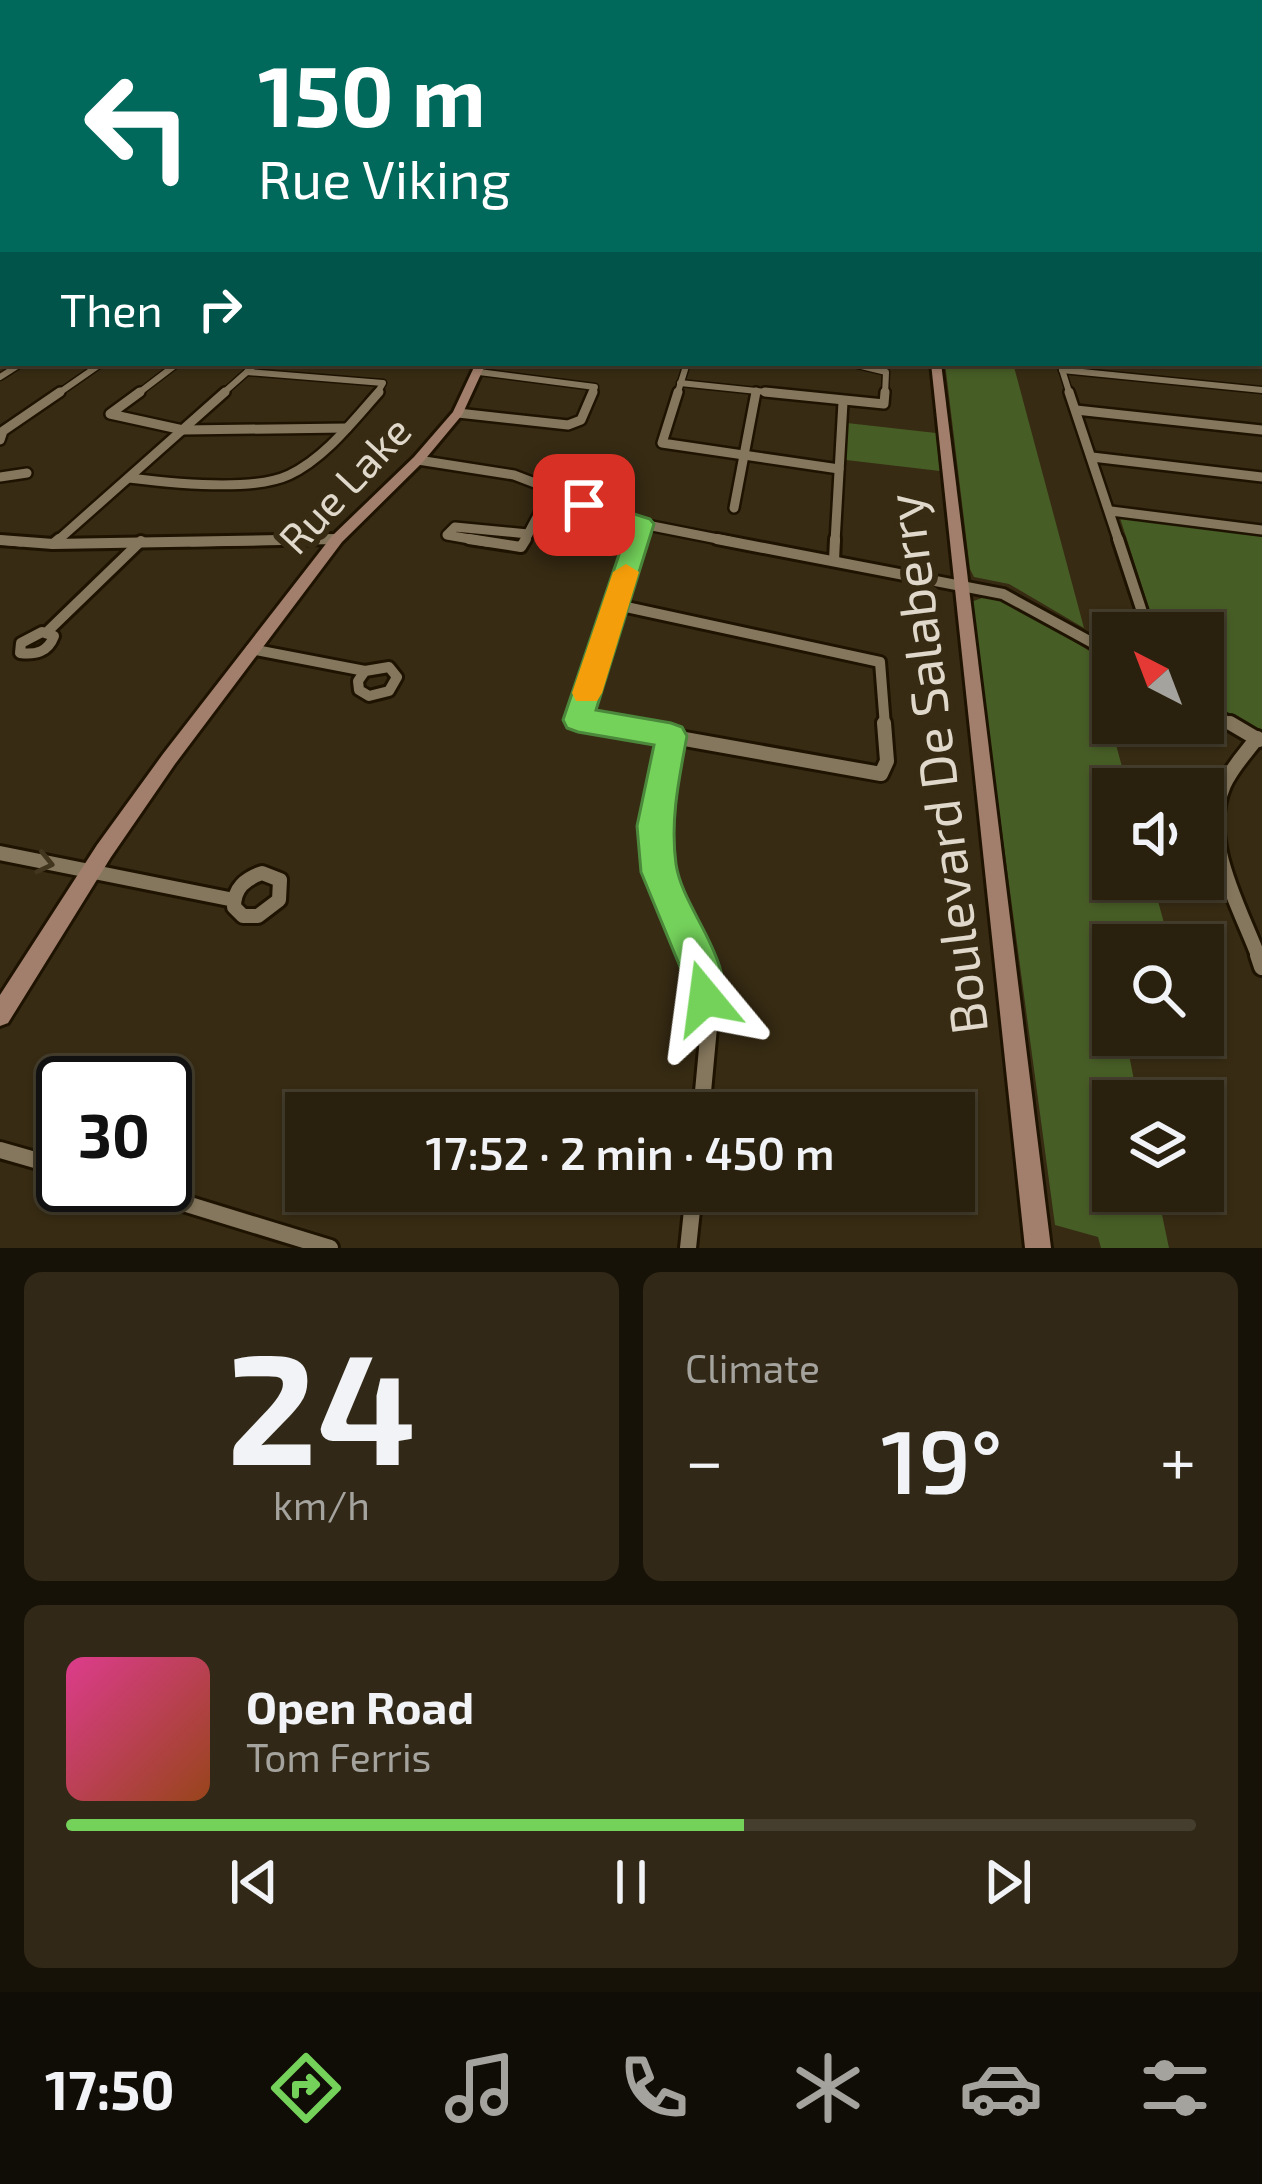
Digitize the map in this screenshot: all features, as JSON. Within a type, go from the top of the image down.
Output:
[{"type":"street","points":[[1,435],[97,366]]},
{"type":"street","points":[[174,366],[110,414],[183,430],[346,428]]},
{"type":"street","points":[[53,544],[254,366]]},
{"type":"street","points":[[686,366],[662,442],[839,469]]},
{"type":"street","points":[[680,383],[843,402],[879,404],[886,400],[886,372],[861,366]]},
{"type":"street","name":"Boulevard De Salaberry","points":[[936,366],[1039,1241]]},
{"type":"street","points":[[1142,612],[1061,367],[1262,390]]},
{"type":"street","points":[[458,413],[568,425],[581,420],[595,387],[480,368]]},
{"type":"street","name":"Rue Lake","points":[[0,1015],[91,873],[251,649],[337,539],[418,460],[458,413],[480,368]]},
{"type":"street","points":[[129,478],[167,482],[279,478],[346,428],[382,383],[247,372]]},
{"type":"street","points":[[734,508],[756,392]]},
{"type":"street","points":[[834,561],[843,402]]},
{"type":"street","points":[[1076,410],[1262,430]]},
{"type":"street","points":[[1092,457],[1262,476]]},
{"type":"street","points":[[418,460],[501,471],[642,524],[1019,600],[1092,642]]},
{"type":"street","points":[[0,477],[27,472]]},
{"type":"street","points":[[529,534],[455,527],[447,536],[521,547],[529,534],[551,491]]},
{"type":"street","points":[[1111,512],[1262,530]]},
{"type":"street","points":[[617,604],[880,662],[886,761],[881,774],[578,720],[642,524]]},
{"type":"street","points":[[0,540],[53,544],[337,539]]},
{"type":"street","points":[[47,632],[141,541]]},
{"type":"street","points":[[251,649],[365,671]]},
{"type":"street","points":[[1224,719],[1259,740],[1225,782],[1218,824],[1224,857],[1262,967]]},
{"type":"street","points":[[671,736],[654,826],[659,872],[700,969],[709,1027],[703,1092]]},
{"type":"street","points":[[0,853],[233,900]]},
{"type":"street","points":[[0,1150],[36,1160]]},
{"type":"street","points":[[192,1205],[331,1248]]},
{"type":"street","points":[[688,1248],[692,1212]]},
{"type":"green space","points":[[945,366],[1014,366],[1084,628],[1009,584],[974,577]]},
{"type":"green space","points":[[847,423],[936,433],[940,471],[846,460]]},
{"type":"green space","points":[[1120,518],[1262,534],[1262,733],[1224,711],[1224,612],[1150,612]]},
{"type":"green space","points":[[987,596],[1010,602],[1091,652],[1092,744],[1116,744],[1122,768],[1092,768],[1092,900],[1158,900],[1164,924],[1092,924],[1092,1056],[1129,1056],[1134,1080],[1092,1080],[1092,1212],[1161,1212],[1169,1248],[1101,1248],[1098,1237],[1055,1225],[971,602]]},
{"type":"slow traffic","points":[[587,693],[626,572]]},
{"type":"route","points":[[584,505],[642,524],[578,720],[671,736],[654,826],[659,872],[700,969],[705,998]]}]
